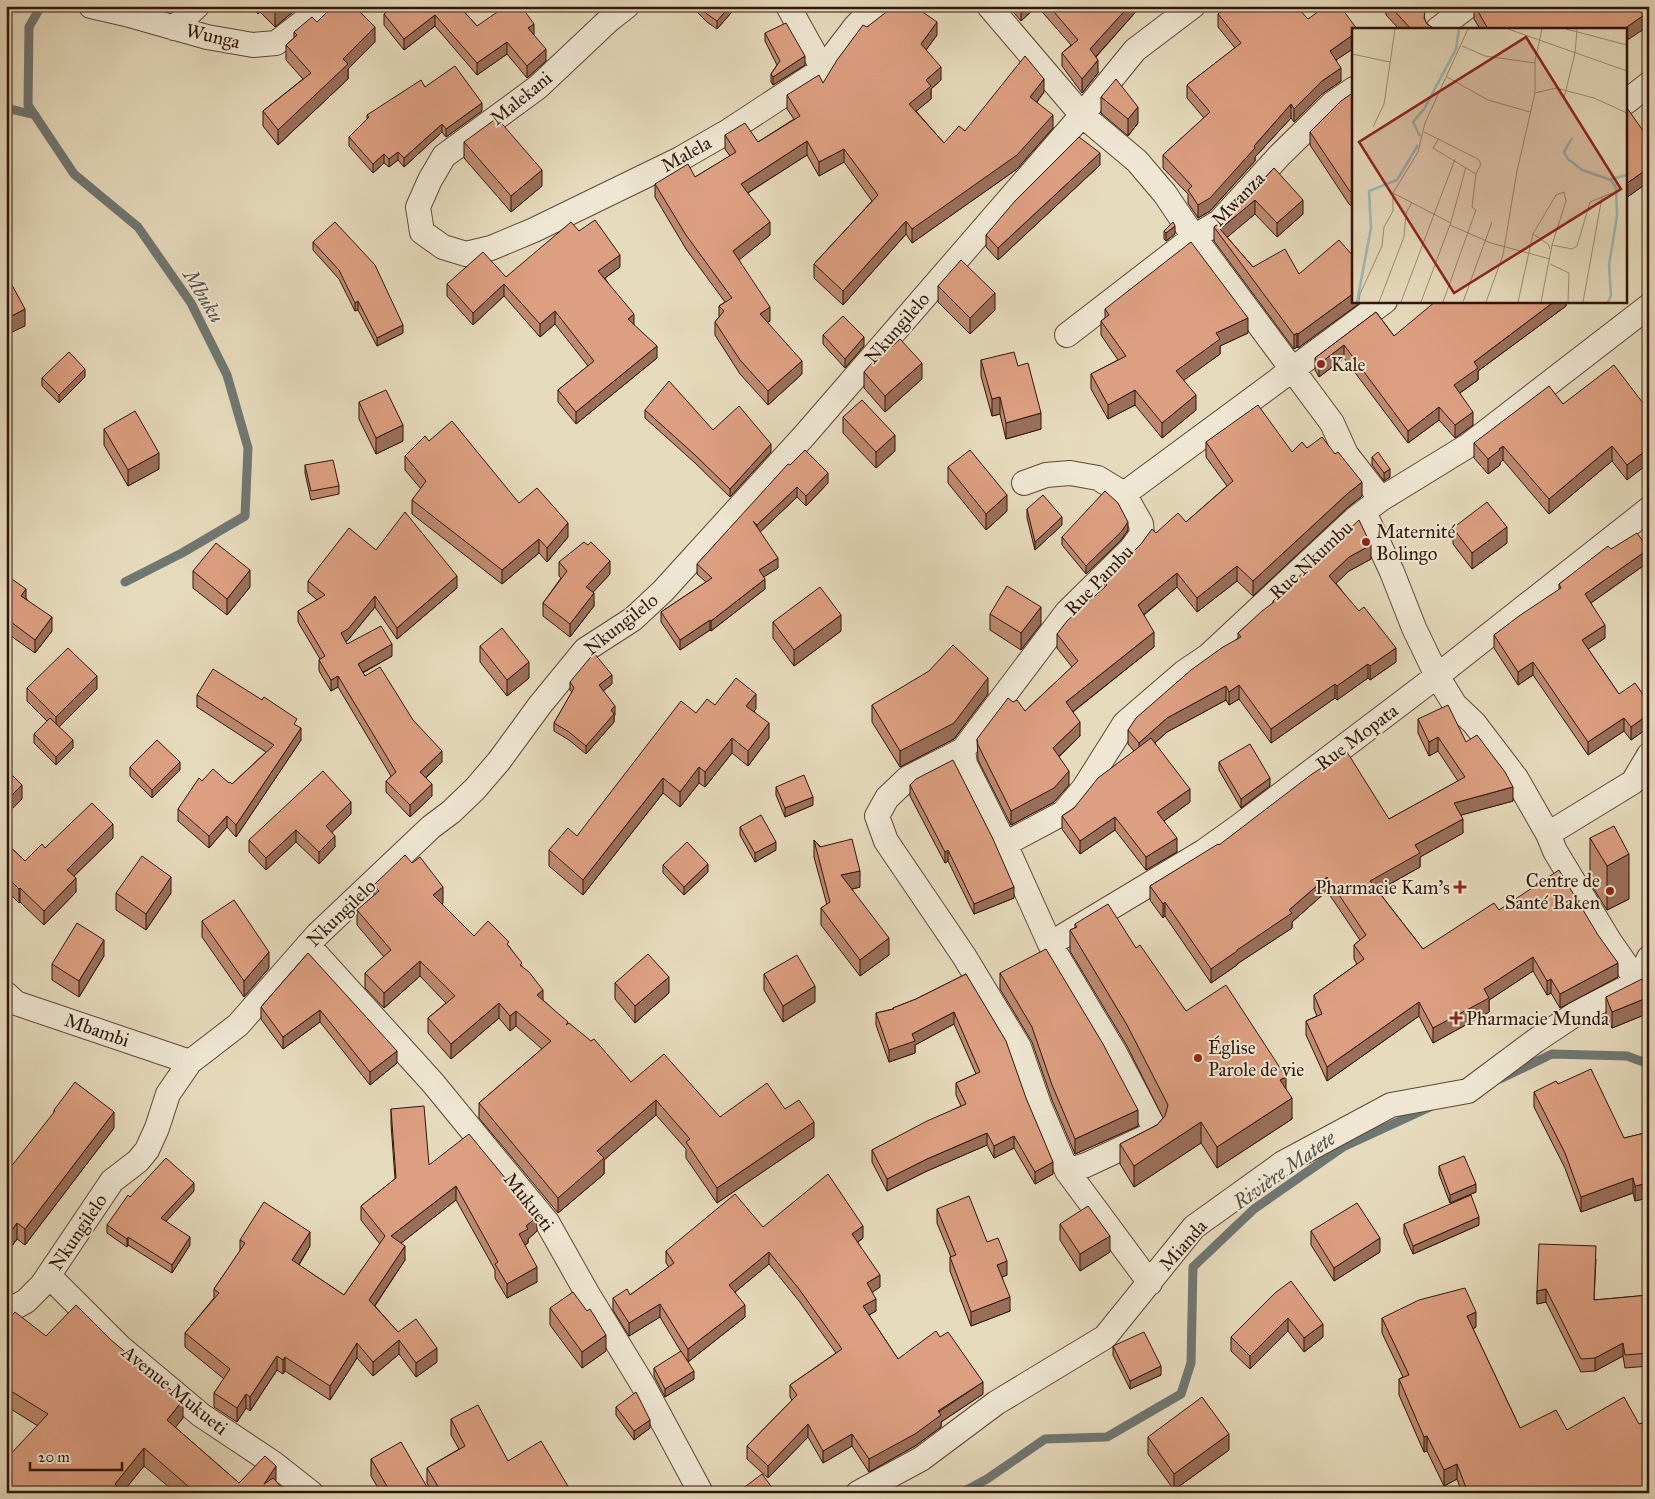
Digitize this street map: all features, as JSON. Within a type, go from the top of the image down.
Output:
[{"type":"street","name":"Wunga","points":[[91,6],[207,37],[253,45],[276,44],[324,6]]},
{"type":"street","points":[[174,28],[197,6]]},
{"type":"street","name":"Malekani","points":[[466,254],[443,247],[422,232],[418,207],[430,180],[444,156],[538,87],[627,6]]},
{"type":"street","points":[[788,6],[823,69]]},
{"type":"street","name":"Malela","points":[[466,254],[492,248],[534,230],[680,159],[727,132],[823,69],[855,27],[874,6]]},
{"type":"street","points":[[989,6],[1082,115],[1137,161],[1165,194],[1194,237],[1332,423],[1372,506],[1392,572],[1414,628],[1437,676],[1454,705],[1474,723],[1516,778],[1548,834],[1555,851],[1610,942],[1638,982]]},
{"type":"street","name":"Nkungilelo","points":[[6,1312],[26,1302],[42,1285],[112,1181],[138,1160],[147,1150],[157,1128],[168,1094],[190,1062],[238,1025],[308,945],[431,827],[475,790],[540,705],[586,650],[633,619],[663,591],[804,436],[1082,115],[1135,50],[1193,6]]},
{"type":"street","points":[[1439,28],[1468,6]]},
{"type":"street","points":[[1628,100],[1649,84]]},
{"type":"street","name":"Mwanza","points":[[1066,335],[1194,237],[1220,222],[1278,156],[1332,104],[1352,90]]},
{"type":"street","points":[[1024,483],[1046,475],[1070,472],[1098,478],[1124,494],[1384,302]]},
{"type":"street","name":"Rue Nkumbu","points":[[1005,844],[1063,813],[1084,788],[1125,722],[1184,673],[1208,656],[1372,506],[1469,445],[1649,306]]},
{"type":"street","name":"Rue Pambu","points":[[963,750],[1067,612],[1131,549],[1142,534],[1141,524],[1124,494]]},
{"type":"street","name":"Rue Mopata","points":[[1050,944],[1202,852],[1238,827],[1437,676],[1649,509]]},
{"type":"street","points":[[1067,1171],[1086,1165],[1148,1136],[1154,1127],[1115,1053],[1050,944],[1005,844],[965,764],[963,750],[908,778],[887,798],[878,816],[886,842],[964,956],[1019,1047],[1038,1105],[1067,1171],[1150,1283]]},
{"type":"street","points":[[1548,834],[1633,782],[1649,756]]},
{"type":"street","name":"Mukueti","points":[[308,945],[434,1083],[548,1222],[587,1293],[643,1385],[701,1493]]},
{"type":"street","points":[[1638,982],[1649,958]]},
{"type":"street","name":"Mianda","points":[[858,1493],[921,1459],[996,1403],[1105,1338],[1194,1227],[1283,1162],[1391,1105],[1468,1091],[1535,1041],[1577,1013],[1638,982]]},
{"type":"street","name":"Mbambi","points":[[6,994],[16,1003],[190,1062]]},
{"type":"street","name":"Avenue Mukueti","points":[[48,1276],[120,1347],[201,1415],[273,1463],[311,1493]]},
{"type":"building","points":[[269,6],[282,6],[275,12]]},
{"type":"building","points":[[333,6],[354,6],[375,27],[343,59],[348,64],[278,130],[263,111],[311,73],[286,45],[297,35],[294,32],[312,17],[317,22]]},
{"type":"building","points":[[393,6],[459,6],[477,26],[506,6],[521,6],[534,24],[528,28],[546,49],[527,66],[507,42],[477,63],[435,15],[404,39],[384,14]]},
{"type":"building","points":[[699,6],[730,6],[717,21]]},
{"type":"building","points":[[894,6],[914,6],[937,22],[921,44],[941,67],[926,80],[931,86],[909,104],[944,143],[959,126],[965,131],[1025,56],[1044,79],[1030,97],[1053,115],[1017,155],[912,229],[906,221],[843,291],[814,264],[878,195],[844,149],[819,162],[807,141],[741,184],[770,222],[733,251],[770,307],[760,314],[802,361],[768,391],[740,360],[715,322],[724,311],[719,306],[732,298],[686,235],[655,184],[688,164],[695,177],[736,152],[725,135],[745,123],[758,142],[800,116],[787,95],[819,75],[823,83],[837,60],[863,25],[867,27]]},
{"type":"building","points":[[1049,6],[1129,6],[1090,49],[1098,60],[1082,79],[1062,53],[1078,40]]},
{"type":"building","points":[[1227,6],[1296,6],[1308,19],[1326,6],[1340,6],[1356,28],[1352,28],[1352,35],[1330,51],[1341,68],[1322,81],[1294,109],[1291,104],[1210,198],[1198,205],[1188,190],[1192,186],[1163,155],[1210,112],[1187,85],[1241,43],[1218,14]]},
{"type":"building","points":[[1390,6],[1422,6],[1425,10],[1424,18],[1427,24],[1433,28],[1410,28]]},
{"type":"building","points":[[1475,6],[1634,6],[1644,15],[1625,28],[1487,28]]},
{"type":"building","points":[[786,23],[805,56],[773,77],[771,74],[780,61],[765,33]]},
{"type":"building","points":[[455,66],[482,103],[446,129],[442,124],[404,158],[398,152],[389,159],[384,154],[373,164],[349,137],[369,117],[367,115],[421,80],[425,87]]},
{"type":"building","points":[[1116,79],[1138,107],[1128,119],[1101,97]]},
{"type":"building","points":[[1352,93],[1352,193],[1310,132],[1341,101]]},
{"type":"building","points":[[1628,109],[1649,139],[1649,172],[1647,169],[1628,183]]},
{"type":"building","points":[[497,118],[542,170],[511,196],[464,142]]},
{"type":"building","points":[[1079,137],[1100,153],[998,248],[986,235],[1015,201]]},
{"type":"building","points":[[1274,168],[1303,200],[1277,223],[1255,200],[1220,229],[1253,267],[1285,249],[1299,274],[1339,240],[1352,255],[1352,294],[1294,335],[1214,227],[1229,217]]},
{"type":"building","points":[[595,220],[620,255],[598,271],[634,314],[628,319],[657,346],[576,412],[558,390],[594,361],[555,311],[540,324],[504,284],[473,313],[447,284],[483,252],[506,277],[571,222],[579,231]]},
{"type":"building","points":[[335,222],[375,265],[403,325],[377,338],[358,301],[355,303],[339,270],[313,242]]},
{"type":"building","points":[[1173,222],[1175,226],[1166,233],[1164,231]]},
{"type":"building","points":[[1191,242],[1248,318],[1216,333],[1220,339],[1176,371],[1196,395],[1162,423],[1135,390],[1108,405],[1091,374],[1126,356],[1101,321],[1109,315],[1105,309]]},
{"type":"building","points":[[961,260],[995,293],[970,318],[938,286]]},
{"type":"building","points":[[6,274],[25,309],[6,319]]},
{"type":"building","points":[[1435,302],[1554,302],[1474,362],[1478,368],[1454,385],[1473,412],[1455,425],[1439,407],[1408,431],[1344,345],[1319,364],[1315,358],[1376,312],[1394,336]]},
{"type":"building","points":[[843,316],[864,337],[845,359],[823,335]]},
{"type":"building","points":[[900,339],[922,363],[885,396],[864,372],[884,349],[886,352]]},
{"type":"building","points":[[69,352],[85,369],[59,395],[42,378]]},
{"type":"building","points":[[1014,352],[1018,366],[1028,363],[1041,413],[1006,423],[1000,397],[992,399],[981,360]]},
{"type":"building","points":[[1614,365],[1649,411],[1649,448],[1627,465],[1612,446],[1549,499],[1503,446],[1488,459],[1474,443],[1549,386],[1563,404]]},
{"type":"building","points":[[669,381],[713,430],[739,406],[771,444],[730,489],[645,410]]},
{"type":"building","points":[[386,390],[403,425],[376,438],[359,402]]},
{"type":"building","points":[[862,400],[895,435],[876,452],[843,417]]},
{"type":"building","points":[[1258,405],[1292,452],[1302,442],[1307,448],[1322,437],[1335,454],[1338,452],[1362,482],[1253,581],[1237,566],[1197,598],[1177,573],[1138,605],[1154,632],[1066,702],[1080,722],[1053,748],[1069,771],[1054,788],[1011,811],[978,745],[977,739],[1008,698],[1013,702],[1017,700],[1025,711],[1078,661],[1057,634],[1067,621],[1107,585],[1104,581],[1141,544],[1152,529],[1156,533],[1178,513],[1186,522],[1233,481],[1206,442]]},
{"type":"building","points":[[135,411],[159,453],[128,470],[104,429]]},
{"type":"building","points":[[452,421],[519,503],[537,488],[568,523],[547,548],[539,539],[502,570],[412,500],[426,481],[405,456],[425,436],[429,441]]},
{"type":"building","points":[[805,450],[828,473],[806,496],[797,487],[757,525],[753,521],[778,558],[759,570],[765,579],[711,621],[680,640],[661,612],[712,578],[697,564],[788,464],[790,465]]},
{"type":"building","points":[[970,450],[1007,495],[986,514],[948,467]]},
{"type":"building","points":[[1378,452],[1390,469],[1384,473],[1372,457]]},
{"type":"building","points":[[333,460],[339,486],[311,491],[305,465]]},
{"type":"building","points":[[1105,491],[1118,503],[1128,522],[1121,532],[1086,566],[1062,537]]},
{"type":"building","points":[[1043,495],[1062,517],[1035,542],[1027,509]]},
{"type":"building","points":[[1487,502],[1507,527],[1472,553],[1453,528]]},
{"type":"building","points":[[405,512],[457,576],[397,628],[375,596],[348,629],[341,633],[347,644],[381,626],[392,644],[358,664],[365,676],[380,667],[413,720],[442,751],[420,772],[432,784],[410,805],[386,781],[396,772],[338,676],[331,680],[319,660],[325,656],[298,611],[325,595],[308,581],[349,528],[376,550]]},
{"type":"building","points":[[1359,520],[1371,545],[1349,557],[1329,576],[1359,611],[1364,607],[1396,648],[1370,666],[1368,664],[1337,686],[1335,684],[1271,729],[1239,685],[1229,692],[1226,686],[1167,718],[1139,743],[1128,730],[1136,718],[1191,670],[1223,647],[1241,637],[1238,633],[1274,602]]},
{"type":"building","points":[[1637,533],[1645,544],[1649,542],[1649,563],[1643,553],[1585,594],[1605,625],[1582,640],[1619,694],[1635,683],[1649,703],[1649,714],[1631,727],[1624,718],[1588,742],[1533,662],[1518,672],[1494,635],[1561,588],[1559,584],[1608,546],[1611,549]]},
{"type":"building","points":[[584,542],[588,545],[591,542],[610,561],[586,587],[594,593],[570,624],[543,603],[567,571],[559,562]]},
{"type":"building","points":[[216,543],[250,570],[227,599],[193,571]]},
{"type":"building","points":[[6,573],[26,589],[21,596],[52,617],[35,640],[11,622],[6,628]]},
{"type":"building","points":[[1007,586],[1041,607],[1021,633],[990,614]]},
{"type":"building","points":[[820,587],[841,615],[794,650],[773,622]]},
{"type":"building","points":[[502,628],[529,662],[507,680],[480,646]]},
{"type":"building","points":[[953,645],[988,678],[954,723],[900,751],[872,705],[929,671]]},
{"type":"building","points":[[68,648],[97,676],[56,717],[27,688]]},
{"type":"building","points":[[594,653],[612,675],[599,685],[615,706],[611,710],[614,714],[586,746],[554,723],[574,688],[570,682]]},
{"type":"building","points":[[213,669],[262,700],[264,697],[297,719],[294,724],[301,728],[236,825],[227,816],[209,836],[178,809],[199,778],[202,781],[213,769],[232,784],[274,745],[197,695]]},
{"type":"building","points":[[736,678],[756,694],[746,706],[769,723],[748,751],[732,738],[705,772],[699,767],[680,792],[663,778],[583,880],[549,850],[568,828],[577,836],[681,701],[696,713],[707,699],[715,705]]},
{"type":"building","points":[[1448,705],[1466,742],[1477,735],[1505,772],[1513,787],[1454,803],[1463,819],[1415,845],[1420,853],[1370,881],[1423,949],[1494,903],[1499,910],[1559,870],[1598,935],[1618,963],[1560,994],[1551,979],[1547,981],[1533,957],[1484,989],[1489,998],[1433,1028],[1419,1002],[1327,1067],[1306,1021],[1322,1014],[1314,995],[1364,959],[1354,945],[1366,935],[1327,877],[1289,910],[1292,913],[1211,969],[1165,902],[1163,904],[1150,886],[1219,845],[1312,774],[1347,752],[1389,819],[1465,777],[1438,737],[1429,742],[1418,719]]},
{"type":"building","points":[[50,718],[73,740],[56,757],[34,734]]},
{"type":"building","points":[[1151,738],[1190,789],[1157,812],[1177,838],[1146,857],[1115,817],[1080,841],[1062,816],[1074,808],[1098,778]]},
{"type":"building","points":[[157,740],[180,762],[152,790],[130,767]]},
{"type":"building","points":[[1250,744],[1270,778],[1241,799],[1219,762]]},
{"type":"building","points":[[953,760],[993,839],[1014,887],[974,904],[948,850],[945,852],[910,785],[916,779]]},
{"type":"building","points":[[6,769],[22,785],[6,801]]},
{"type":"building","points":[[323,771],[351,802],[326,826],[335,836],[319,852],[296,830],[266,858],[249,840]]},
{"type":"building","points":[[804,775],[813,797],[785,808],[776,787]]},
{"type":"building","points":[[92,803],[113,824],[67,870],[76,878],[44,911],[6,876],[6,843],[25,861],[42,844],[45,848]]},
{"type":"building","points":[[761,815],[776,842],[755,853],[740,827]]},
{"type":"building","points":[[1614,826],[1629,854],[1607,866],[1590,838]]},
{"type":"building","points":[[852,839],[860,871],[841,875],[889,938],[860,960],[821,908],[830,902],[814,840],[820,847]]},
{"type":"building","points":[[687,842],[708,864],[684,887],[663,865]]},
{"type":"building","points":[[405,855],[412,863],[420,857],[443,887],[433,895],[474,936],[488,921],[509,942],[507,944],[522,963],[520,965],[529,972],[543,990],[537,995],[568,1022],[566,1025],[569,1023],[591,1041],[594,1039],[631,1082],[664,1054],[720,1117],[767,1083],[785,1109],[799,1100],[814,1122],[717,1188],[686,1142],[690,1139],[656,1100],[597,1151],[604,1158],[558,1198],[479,1103],[551,1041],[516,1011],[510,1016],[499,1003],[451,1044],[428,1018],[455,996],[420,961],[384,993],[365,973],[391,950],[357,910],[379,891],[374,885]]},
{"type":"building","points":[[142,856],[171,877],[146,914],[116,893]]},
{"type":"building","points":[[234,900],[269,952],[244,981],[202,921]]},
{"type":"building","points":[[1108,904],[1136,948],[1140,945],[1186,1011],[1226,985],[1286,1077],[1280,1080],[1292,1098],[1217,1147],[1201,1122],[1134,1166],[1120,1144],[1157,1125],[1165,1116],[1168,1105],[1127,1025],[1070,930],[1077,927],[1075,924]]},
{"type":"building","points":[[77,923],[104,940],[79,981],[52,964]]},
{"type":"building","points":[[1046,949],[1103,1044],[1138,1110],[1075,1139],[1052,1085],[1032,1027],[1000,973]]},
{"type":"building","points":[[308,953],[397,1051],[370,1072],[320,1010],[283,1037],[261,1007]]},
{"type":"building","points":[[648,954],[669,977],[635,1006],[615,983]]},
{"type":"building","points":[[797,955],[815,986],[783,1006],[764,974]]},
{"type":"building","points":[[966,974],[1006,1041],[1026,1098],[1053,1162],[1035,1172],[1014,1136],[994,1146],[987,1133],[887,1179],[872,1150],[927,1121],[966,1104],[956,1083],[980,1072],[954,1012],[912,1034],[915,1041],[889,1050],[876,1013],[894,1009]]},
{"type":"building","points":[[1642,979],[1649,997],[1612,1012],[1606,997]]},
{"type":"building","points":[[1591,1069],[1624,1138],[1649,1132],[1649,1183],[1635,1186],[1633,1178],[1581,1197],[1565,1153],[1534,1092],[1556,1081],[1558,1084]]},
{"type":"building","points":[[75,1082],[114,1112],[25,1229],[17,1223],[6,1238],[6,1173],[55,1111]]},
{"type":"building","points":[[424,1106],[429,1165],[469,1134],[537,1217],[526,1226],[528,1229],[519,1234],[537,1267],[507,1284],[495,1264],[498,1262],[456,1186],[391,1236],[405,1246],[369,1300],[398,1332],[416,1319],[437,1348],[416,1363],[399,1340],[373,1362],[357,1343],[330,1386],[285,1357],[283,1360],[277,1356],[250,1397],[246,1394],[237,1408],[214,1393],[230,1369],[185,1333],[219,1293],[214,1289],[245,1243],[240,1240],[264,1202],[310,1232],[292,1260],[344,1295],[385,1236],[361,1206],[396,1178],[391,1109]]},
{"type":"building","points":[[1464,1156],[1476,1184],[1450,1195],[1439,1166]]},
{"type":"building","points":[[166,1158],[194,1183],[161,1218],[190,1237],[172,1265],[107,1225],[128,1195],[130,1197]]},
{"type":"building","points":[[828,1174],[863,1226],[852,1234],[880,1275],[867,1283],[876,1299],[863,1306],[898,1359],[936,1331],[940,1337],[948,1332],[983,1382],[938,1411],[941,1415],[915,1434],[869,1459],[852,1434],[823,1451],[808,1424],[768,1466],[747,1446],[797,1395],[790,1385],[842,1349],[799,1289],[769,1252],[729,1285],[745,1305],[688,1349],[660,1304],[629,1323],[613,1298],[627,1289],[630,1295],[674,1263],[666,1251],[735,1194],[763,1227]]},
{"type":"building","points":[[1471,1195],[1479,1217],[1413,1246],[1404,1224]]},
{"type":"building","points":[[969,1196],[987,1242],[998,1238],[1007,1261],[997,1265],[1010,1297],[971,1312],[950,1257],[956,1255],[937,1209]]},
{"type":"building","points":[[1357,1203],[1380,1238],[1334,1268],[1311,1231]]},
{"type":"building","points":[[1088,1206],[1110,1236],[1080,1254],[1060,1224]]},
{"type":"building","points":[[1539,1244],[1596,1246],[1594,1300],[1649,1295],[1649,1353],[1625,1355],[1623,1343],[1595,1358],[1581,1359],[1546,1289],[1537,1291]]},
{"type":"building","points":[[1291,1281],[1323,1324],[1304,1338],[1288,1318],[1250,1356],[1231,1337],[1275,1293]]},
{"type":"building","points":[[1465,1288],[1476,1312],[1467,1316],[1520,1428],[1556,1410],[1567,1430],[1624,1397],[1639,1424],[1649,1421],[1649,1493],[1468,1493],[1457,1464],[1444,1470],[1427,1436],[1424,1437],[1399,1379],[1409,1375],[1382,1318],[1419,1300]]},
{"type":"building","points":[[573,1292],[587,1311],[590,1309],[606,1335],[582,1352],[550,1308]]},
{"type":"building","points":[[76,1305],[111,1340],[183,1400],[167,1420],[239,1483],[265,1456],[276,1466],[264,1484],[273,1478],[287,1493],[196,1493],[144,1448],[110,1493],[6,1493],[6,1459],[48,1414],[6,1388],[6,1322],[15,1312],[46,1336]]},
{"type":"building","points":[[1144,1332],[1161,1366],[1130,1381],[1113,1346]]},
{"type":"building","points":[[681,1351],[694,1371],[665,1389],[654,1368]]},
{"type":"building","points":[[636,1392],[650,1420],[634,1431],[616,1407]]},
{"type":"building","points":[[1202,1397],[1229,1434],[1174,1474],[1148,1437]]},
{"type":"building","points":[[478,1405],[508,1461],[541,1441],[572,1493],[442,1493],[427,1468],[465,1446],[451,1419]]},
{"type":"building","points":[[401,1442],[427,1487],[416,1493],[391,1493],[371,1459]]},
{"type":"building","points":[[762,1474],[776,1493],[745,1493],[742,1489]]},
{"type":"waterway","name":"Mbuku","points":[[41,6],[29,27],[28,105],[74,174],[138,227],[191,303],[227,375],[248,448],[245,516],[182,553],[125,582]]},
{"type":"waterway","points":[[6,108],[35,115]]},
{"type":"waterway","name":"Rivière Matete","points":[[1500,1079],[1552,1054],[1627,1056],[1649,1064]]},
{"type":"waterway","name":"Rivière Matete","points":[[961,1493],[987,1479],[1045,1439],[1107,1437],[1181,1394],[1191,1363],[1193,1267],[1254,1209],[1343,1147],[1430,1107]]},
{"type":"place","name":"Kale","points":[[1321,364]]},
{"type":"place","name":"Maternité Bolingo","points":[[1366,542]]},
{"type":"place","name":"Pharmacie Kam's","points":[[1460,887]]},
{"type":"place","name":"Centre de Santé Baken","points":[[1610,891]]},
{"type":"place","name":"Pharmacie Munda","points":[[1456,1018]]},
{"type":"place","name":"Église Parole de vie","points":[[1198,1058]]}]
